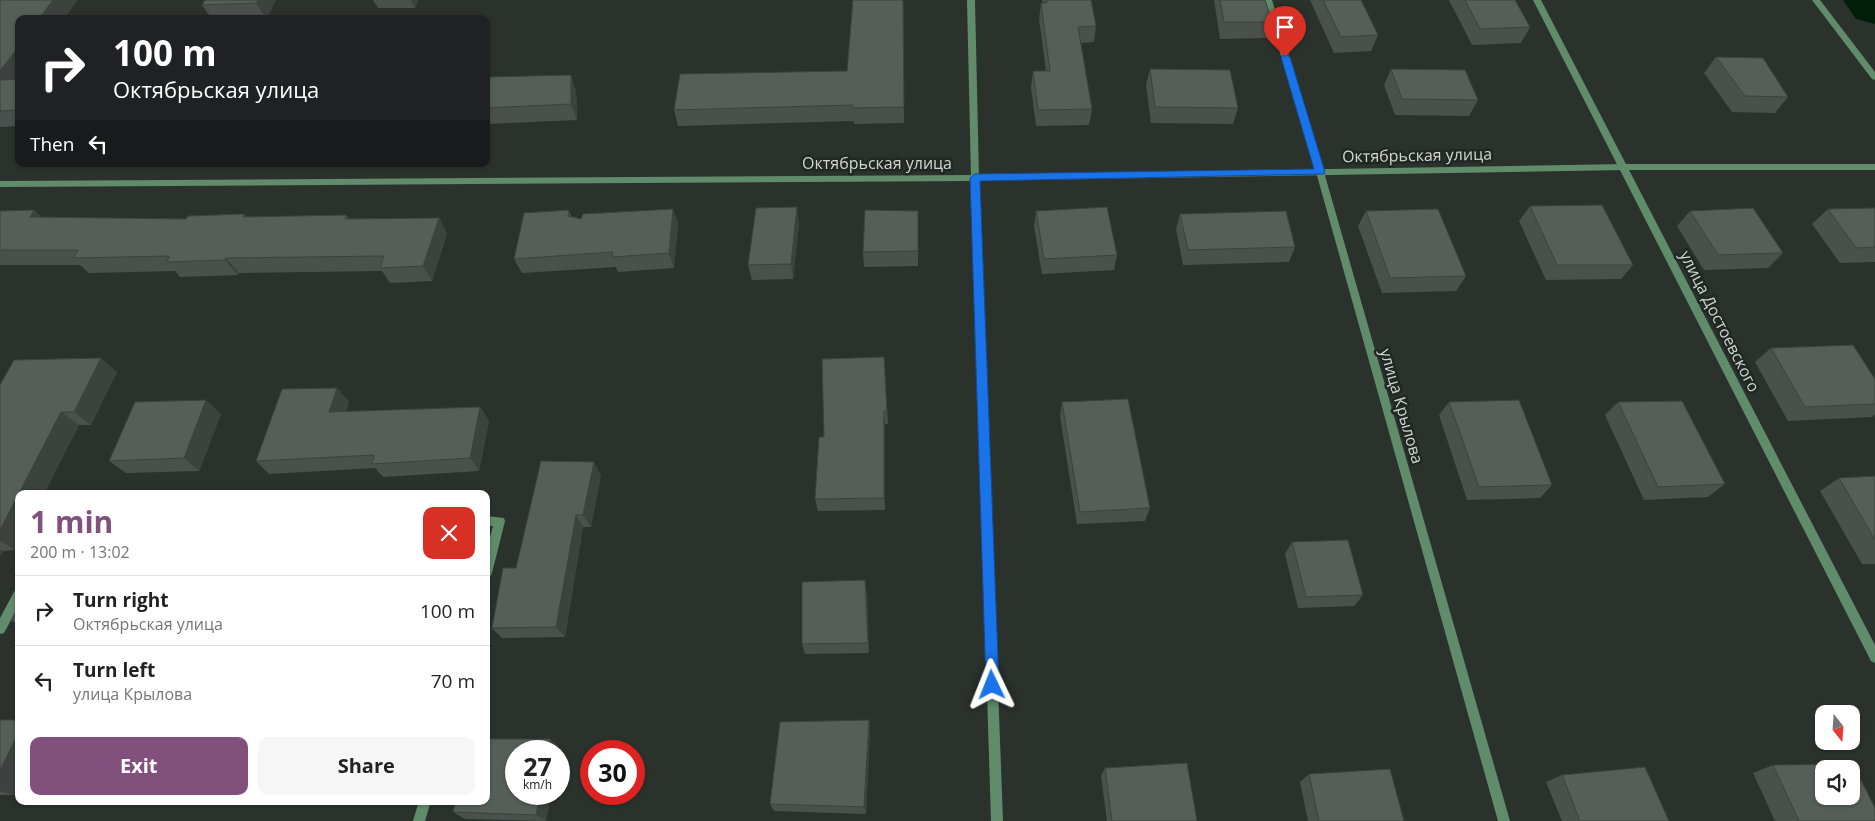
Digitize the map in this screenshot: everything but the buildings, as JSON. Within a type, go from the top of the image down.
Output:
[{"type":"street","points":[[971,0],[975,178],[997,821]]},
{"type":"street","name":"улица Крылова","points":[[1268,0],[1320,172],[1504,821]]},
{"type":"street","name":"улица Достоевского","points":[[1537,0],[1625,167],[1875,657]]},
{"type":"street","points":[[1816,0],[1875,77]]},
{"type":"street","name":"Октябрьская улица","points":[[0,184],[975,178],[1625,167],[1875,167]]},
{"type":"street","points":[[490,521],[500,521],[490,558]]},
{"type":"street","points":[[0,630],[15,602]]},
{"type":"street","points":[[419,821],[423,805]]},
{"type":"waterway","points":[[1870,0],[1875,7]]},
{"type":"route","points":[[992,685],[975,178],[1320,172],[1285,57]]}]
